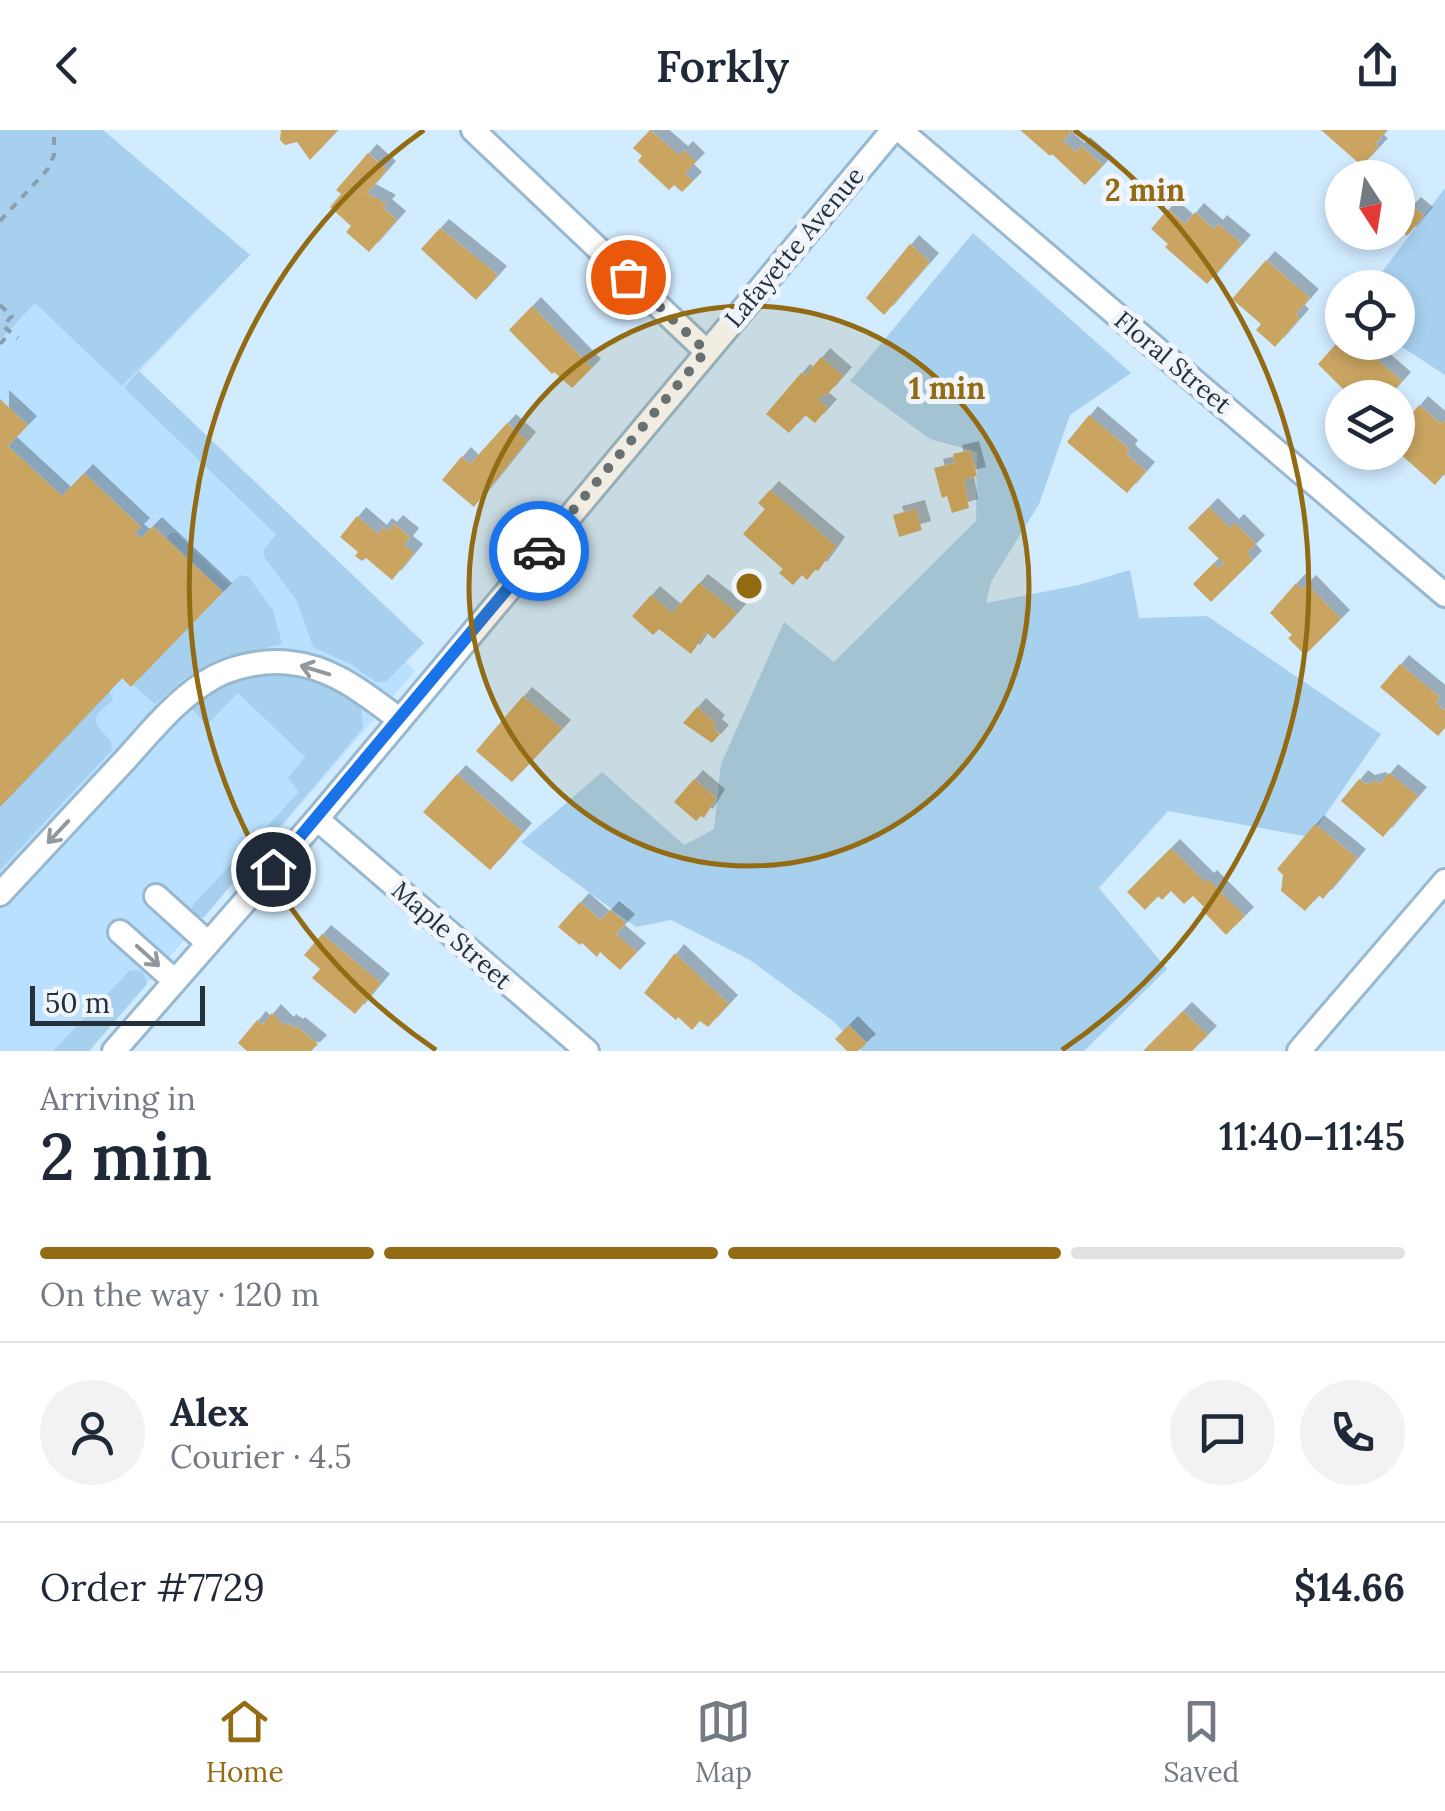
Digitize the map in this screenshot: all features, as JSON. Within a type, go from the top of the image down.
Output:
[{"type":"street","points":[[474,130],[706,351]]},
{"type":"street","name":"Lafayette Avenue","points":[[114,1051],[317,819],[706,351],[897,130]]},
{"type":"street","name":"Floral Street","points":[[897,130],[1445,595]]},
{"type":"street","points":[[0,894],[177,704],[216,676],[238,667],[290,662],[339,678],[398,719]]},
{"type":"street","name":"Maple Street","points":[[317,819],[587,1051]]},
{"type":"street","points":[[1299,1051],[1445,880]]},
{"type":"street","points":[[156,896],[208,944]]},
{"type":"street","points":[[120,932],[175,981]]},
{"type":"path","points":[[0,220],[48,169],[54,155],[54,130]]},
{"type":"path","points":[[0,305],[12,316],[3,326],[18,338]]},
{"type":"path","points":[[0,344],[11,332]]},
{"type":"shaded area","points":[[0,130],[98,130],[250,255],[124,388],[415,671],[89,1051],[0,1051]]},
{"type":"shaded area","points":[[0,130],[103,130],[250,255],[122,386],[35,303],[0,340]]},
{"type":"shaded area","points":[[1445,188],[1445,375],[1415,355],[1415,270],[1384,270],[1398,250],[1415,250],[1415,228]]},
{"type":"shaded area","points":[[973,233],[1131,373],[1070,415],[1039,504],[991,582],[986,603],[1079,585],[1130,570],[1139,618],[1207,616],[1381,734],[1310,837],[1168,811],[1099,888],[1167,969],[1084,1051],[862,1051],[833,1021],[750,960],[671,920],[636,927],[521,842],[602,772],[684,845],[714,829],[721,764],[784,622],[834,662],[976,521],[977,452],[930,439],[850,381]]},
{"type":"shaded area","points":[[139,371],[424,643],[387,681],[376,682],[350,664],[313,647],[297,601],[264,557],[264,549],[276,535],[124,388]]},
{"type":"shaded area","points":[[176,533],[229,584],[241,575],[249,577],[273,610],[282,644],[213,661],[155,704],[133,685],[223,593],[166,538]]},
{"type":"shaded area","points":[[274,674],[310,678],[343,693],[361,708],[363,728],[204,917],[198,917],[191,907],[299,792],[288,778],[305,757],[238,693],[207,725],[191,708],[230,685]]},
{"type":"shaded area","points":[[109,691],[113,700],[96,720],[111,741],[112,750],[0,870],[0,807]]},
{"type":"shaded area","points":[[129,971],[143,972],[147,984],[89,1051],[53,1051]]},
{"type":"building","points":[[281,130],[338,130],[310,160],[297,142],[285,145],[280,140]]},
{"type":"building","points":[[650,130],[679,155],[684,150],[696,162],[685,173],[693,181],[682,192],[674,185],[669,190],[638,161],[642,156],[633,148]]},
{"type":"building","points":[[1020,130],[1073,130],[1063,141],[1076,152],[1081,146],[1103,165],[1085,185]]},
{"type":"building","points":[[1321,130],[1387,130],[1367,160],[1355,160]]},
{"type":"building","points":[[368,153],[387,170],[367,193],[387,204],[383,208],[397,220],[369,252],[346,232],[351,226],[330,207],[341,194],[336,190]]},
{"type":"building","points":[[1415,208],[1424,216],[1415,227]]},
{"type":"building","points":[[1168,209],[1185,224],[1195,212],[1214,229],[1218,224],[1242,244],[1207,284],[1165,247],[1168,244],[1151,229]]},
{"type":"building","points":[[440,228],[498,275],[476,300],[421,249]]},
{"type":"building","points":[[910,244],[930,262],[884,315],[866,298]]},
{"type":"building","points":[[1266,260],[1310,298],[1296,314],[1300,318],[1275,347],[1256,330],[1261,324],[1232,299]]},
{"type":"building","points":[[532,306],[592,368],[572,388],[552,374],[509,330]]},
{"type":"building","points":[[1325,356],[1325,360],[1378,360],[1401,380],[1334,380],[1318,364]]},
{"type":"building","points":[[821,357],[843,376],[818,400],[828,408],[815,423],[805,415],[789,433],[766,414],[801,373],[805,376]]},
{"type":"building","points":[[0,399],[28,425],[8,446],[62,496],[84,473],[141,527],[135,533],[141,538],[153,526],[223,592],[131,687],[122,678],[0,807]]},
{"type":"building","points":[[1419,405],[1441,424],[1445,420],[1445,473],[1435,485],[1415,467],[1415,410]]},
{"type":"building","points":[[1089,415],[1129,449],[1126,454],[1146,471],[1127,493],[1067,442]]},
{"type":"building","points":[[507,423],[527,441],[474,507],[442,480],[462,456],[470,464]]},
{"type":"building","points":[[970,450],[977,476],[964,479],[969,508],[952,513],[947,496],[942,498],[934,468],[955,463],[953,454]]},
{"type":"building","points":[[770,490],[836,546],[818,571],[807,580],[802,575],[793,585],[779,573],[783,569],[743,534],[765,509],[758,503]]},
{"type":"building","points":[[1209,507],[1230,528],[1235,523],[1256,544],[1247,553],[1253,560],[1211,602],[1193,584],[1214,563],[1219,568],[1224,564],[1188,528]]},
{"type":"building","points":[[916,509],[922,530],[899,537],[893,515]]},
{"type":"building","points":[[357,516],[378,534],[383,527],[388,531],[394,524],[410,537],[404,545],[414,553],[392,580],[366,558],[362,561],[355,556],[358,552],[340,537]]},
{"type":"building","points":[[699,583],[737,613],[714,639],[706,632],[691,654],[659,629],[653,635],[632,616],[651,595],[672,613]]},
{"type":"building","points":[[1296,583],[1302,589],[1307,584],[1341,619],[1305,655],[1270,613]]},
{"type":"building","points":[[1400,664],[1440,697],[1436,703],[1445,711],[1445,728],[1438,736],[1380,687]]},
{"type":"building","points":[[523,696],[562,729],[512,782],[476,751]]},
{"type":"building","points":[[697,707],[716,724],[713,728],[720,734],[712,743],[683,723]]},
{"type":"building","points":[[1389,773],[1418,796],[1383,837],[1341,801],[1359,779],[1366,784],[1380,784]]},
{"type":"building","points":[[457,774],[523,832],[490,870],[423,812]]},
{"type":"building","points":[[694,779],[716,798],[704,818],[696,821],[674,802]]},
{"type":"building","points":[[1315,824],[1357,858],[1323,899],[1319,895],[1305,911],[1281,891],[1283,875],[1277,869]]},
{"type":"building","points":[[1171,848],[1245,916],[1226,935],[1193,896],[1184,904],[1171,891],[1162,900],[1158,896],[1145,910],[1127,892]]},
{"type":"building","points":[[580,902],[601,920],[610,910],[626,923],[616,934],[637,952],[620,970],[600,952],[597,957],[558,927]]},
{"type":"building","points":[[322,934],[381,983],[355,1014],[312,978],[320,969],[304,955]]},
{"type":"building","points":[[675,953],[729,1004],[708,1027],[700,1021],[692,1030],[644,993]]},
{"type":"building","points":[[1183,1011],[1208,1035],[1192,1051],[1143,1051]]},
{"type":"building","points":[[272,1013],[285,1026],[296,1026],[318,1044],[311,1051],[247,1051],[238,1043],[257,1020],[262,1025]]},
{"type":"building","points":[[849,1025],[867,1043],[858,1051],[847,1051],[835,1039]]},
{"type":"way so far","points":[[539,551],[706,351],[628,277]]},
{"type":"route","points":[[273,869],[539,551]]}]
